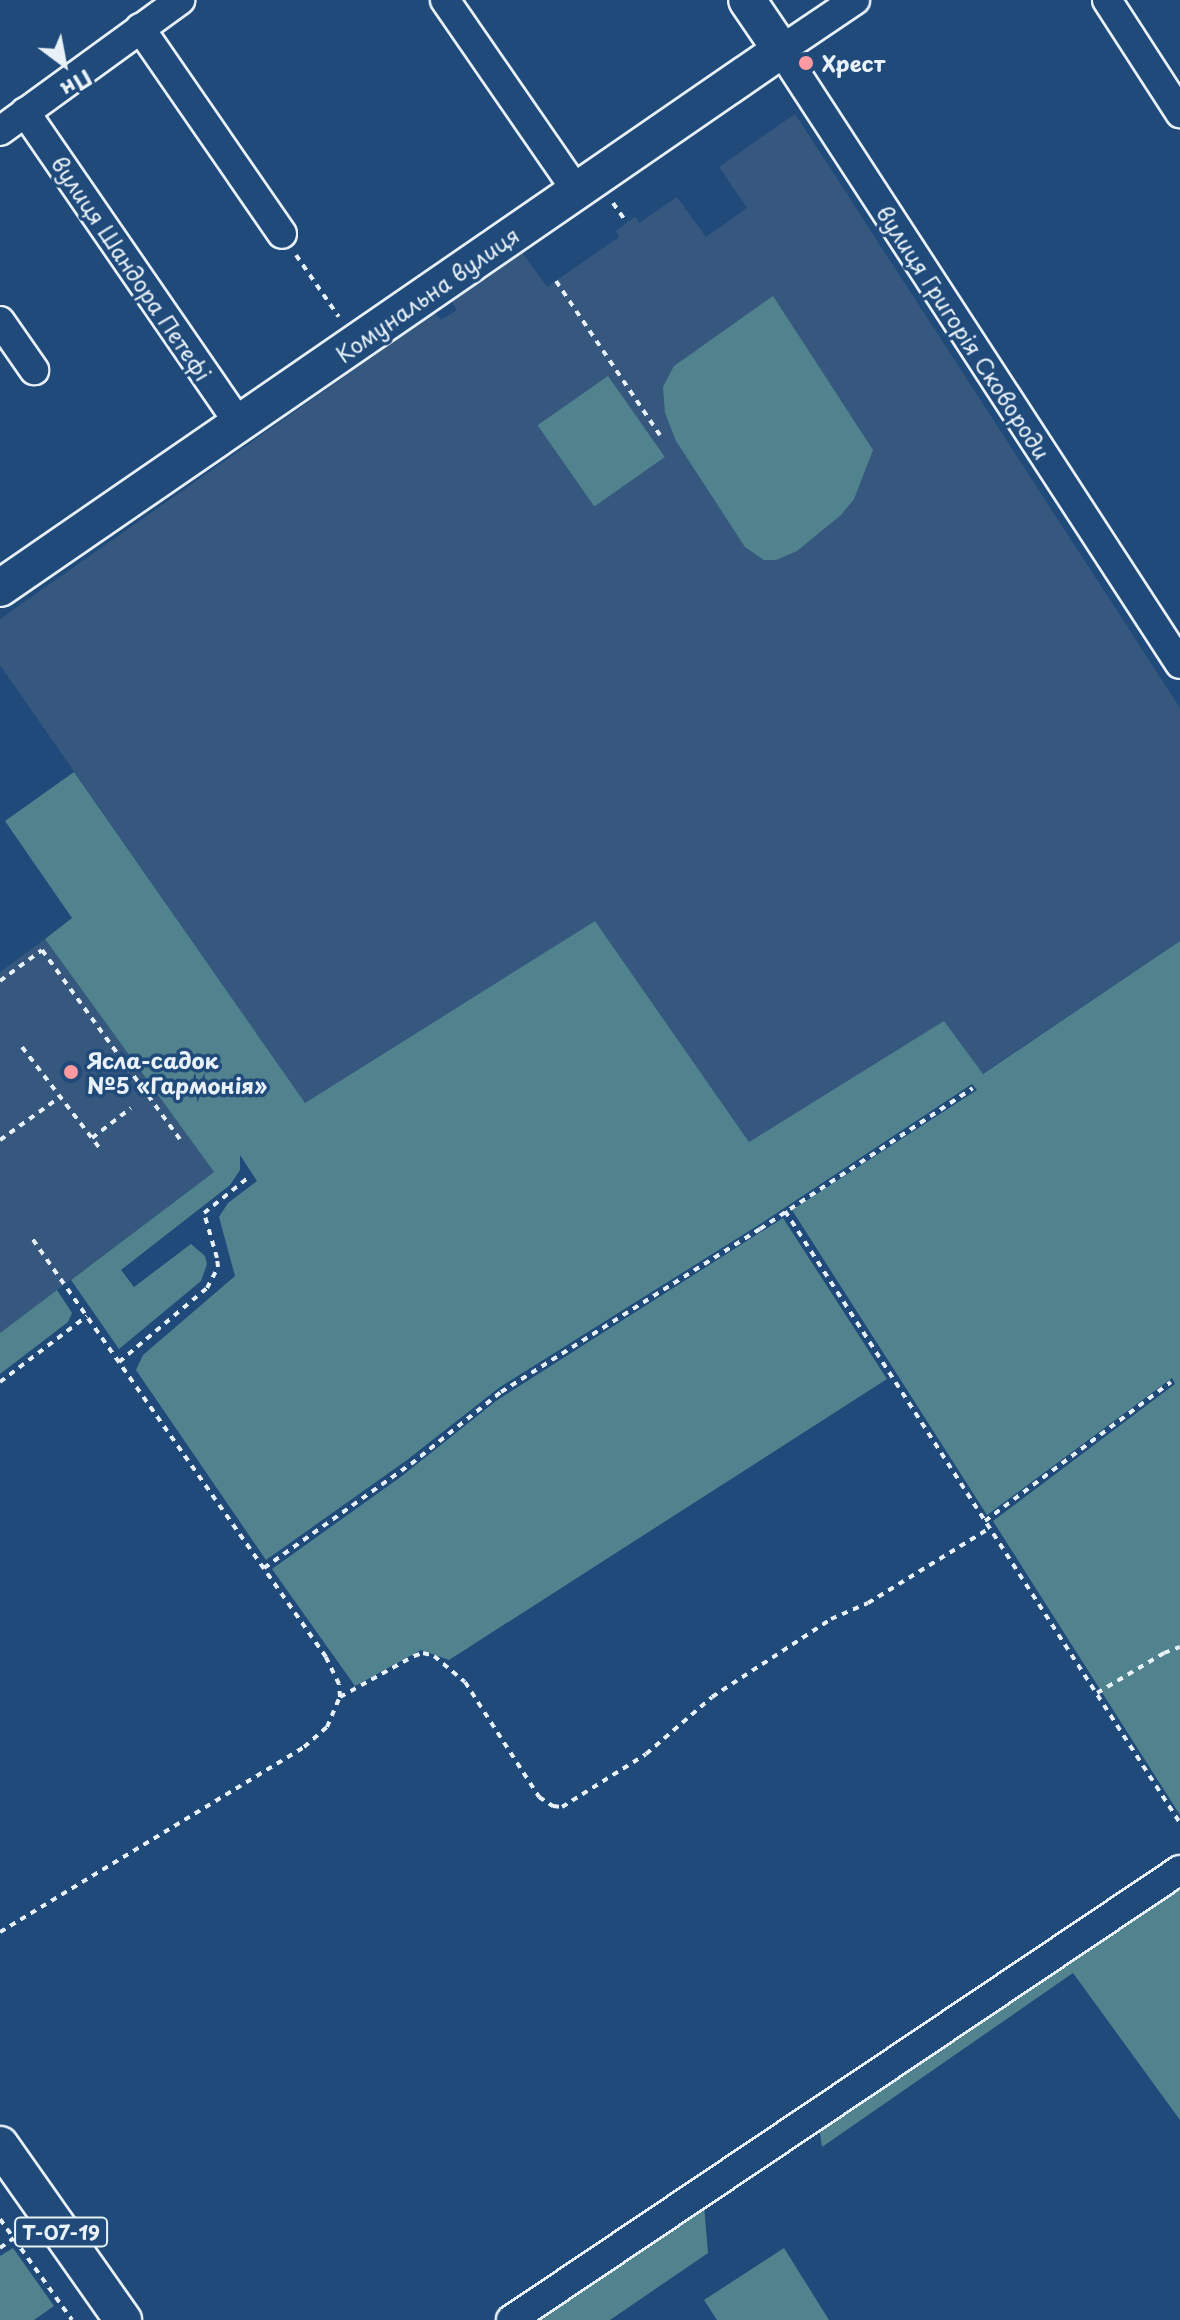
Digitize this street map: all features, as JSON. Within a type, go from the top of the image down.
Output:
[{"type":"main road","name":"вулиця Григорія Сковороди","points":[[747,0],[781,50]]},
{"type":"main road","name":"Комунальна вулиця","points":[[0,588],[781,50]]},
{"type":"main road","name":"Т-07-19","points":[[0,2145],[123,2320]]},
{"type":"street","points":[[0,131],[180,0]]},
{"type":"street","points":[[445,0],[577,191]]},
{"type":"street","name":"Комунальна вулиця","points":[[781,50],[855,0]]},
{"type":"street","points":[[1107,0],[1180,113]]},
{"type":"street","points":[[140,28],[282,234]]},
{"type":"street","name":"вулиця Григорія Сковороди","points":[[781,50],[1180,664]]},
{"type":"street","name":"вулиця Шандора Петефі","points":[[25,112],[239,423]]},
{"type":"street","points":[[0,321],[34,370]]},
{"type":"street","points":[[511,2320],[1180,1870]]},
{"type":"path","points":[[613,203],[627,223]]},
{"type":"path","points":[[282,234],[357,342]]},
{"type":"path","points":[[556,281],[660,435]]},
{"type":"path","points":[[0,981],[42,950],[180,1139]]},
{"type":"path","points":[[22,1047],[101,1150]]},
{"type":"path","points":[[264,1568],[401,1471],[501,1392],[973,1088]]},
{"type":"path","points":[[0,1140],[60,1097]]},
{"type":"path","points":[[92,1138],[131,1108]]},
{"type":"path","points":[[119,1362],[207,1288],[214,1278],[217,1258],[204,1213],[249,1177]]},
{"type":"path","points":[[785,1211],[1180,1823]]},
{"type":"path","points":[[0,1932],[304,1747],[327,1727],[340,1697],[339,1684],[326,1657],[31,1237]]},
{"type":"path","points":[[0,1382],[87,1316]]},
{"type":"path","points":[[985,1521],[1171,1382]]},
{"type":"path","points":[[340,1697],[414,1656],[423,1653],[434,1656],[465,1682],[539,1797],[553,1806],[562,1807],[646,1754],[712,1697],[807,1635],[868,1603],[990,1528]]},
{"type":"path","points":[[1097,1693],[1180,1647]]},
{"type":"path","points":[[0,2219],[72,2320]]},
{"type":"path","points":[[0,2248],[14,2238]]},
{"type":"shaded area","points":[[795,114],[1180,708],[1180,941],[982,1074],[944,1022],[749,1142],[595,921],[305,1103],[0,665],[0,619],[435,313],[441,320],[457,310],[451,300],[522,252],[547,287],[619,237],[616,231],[635,217],[639,223],[677,197],[706,237],[747,208],[719,167]]},
{"type":"shaded area","name":"Ясла-садок №5 «Гармонія»","points":[[45,939],[214,1172],[0,1333],[0,972]]},
{"type":"green space","points":[[773,296],[873,450],[854,499],[841,515],[797,551],[776,560],[764,560],[745,547],[676,441],[665,413],[663,387],[674,366]]},
{"type":"green space","points":[[608,376],[665,457],[594,506],[538,425]]},
{"type":"green space","points":[[74,772],[305,1103],[595,921],[749,1142],[944,1021],[983,1074],[1180,941],[1180,1815],[993,1521],[1175,1384],[1172,1378],[987,1515],[792,1210],[977,1090],[972,1084],[757,1226],[500,1387],[407,1460],[266,1560],[136,1370],[143,1355],[235,1276],[219,1217],[228,1203],[257,1181],[240,1155],[240,1170],[230,1185],[121,1270],[134,1287],[191,1244],[205,1256],[207,1264],[201,1281],[119,1349],[71,1280],[214,1172],[45,939],[72,918],[5,821]]},
{"type":"green space","points":[[783,1218],[887,1379],[449,1660],[421,1650],[355,1686],[272,1569],[402,1476],[496,1401]]},
{"type":"green space","points":[[57,1290],[72,1313],[68,1322],[0,1374],[0,1333]]},
{"type":"green space","points":[[1180,1883],[1180,2120],[1073,1973],[822,2147],[820,2133],[828,2121]]},
{"type":"green space","points":[[704,2205],[708,2253],[610,2320],[529,2320]]},
{"type":"green space","points":[[13,2248],[54,2306],[34,2320],[0,2320],[0,2256]]},
{"type":"green space","points":[[784,2248],[829,2320],[717,2320],[704,2300]]},
{"type":"place","name":"Хрест","points":[[806,63]]},
{"type":"place","name":"Ясла-садок №5 «Гармонія»","points":[[71,1072]]}]
